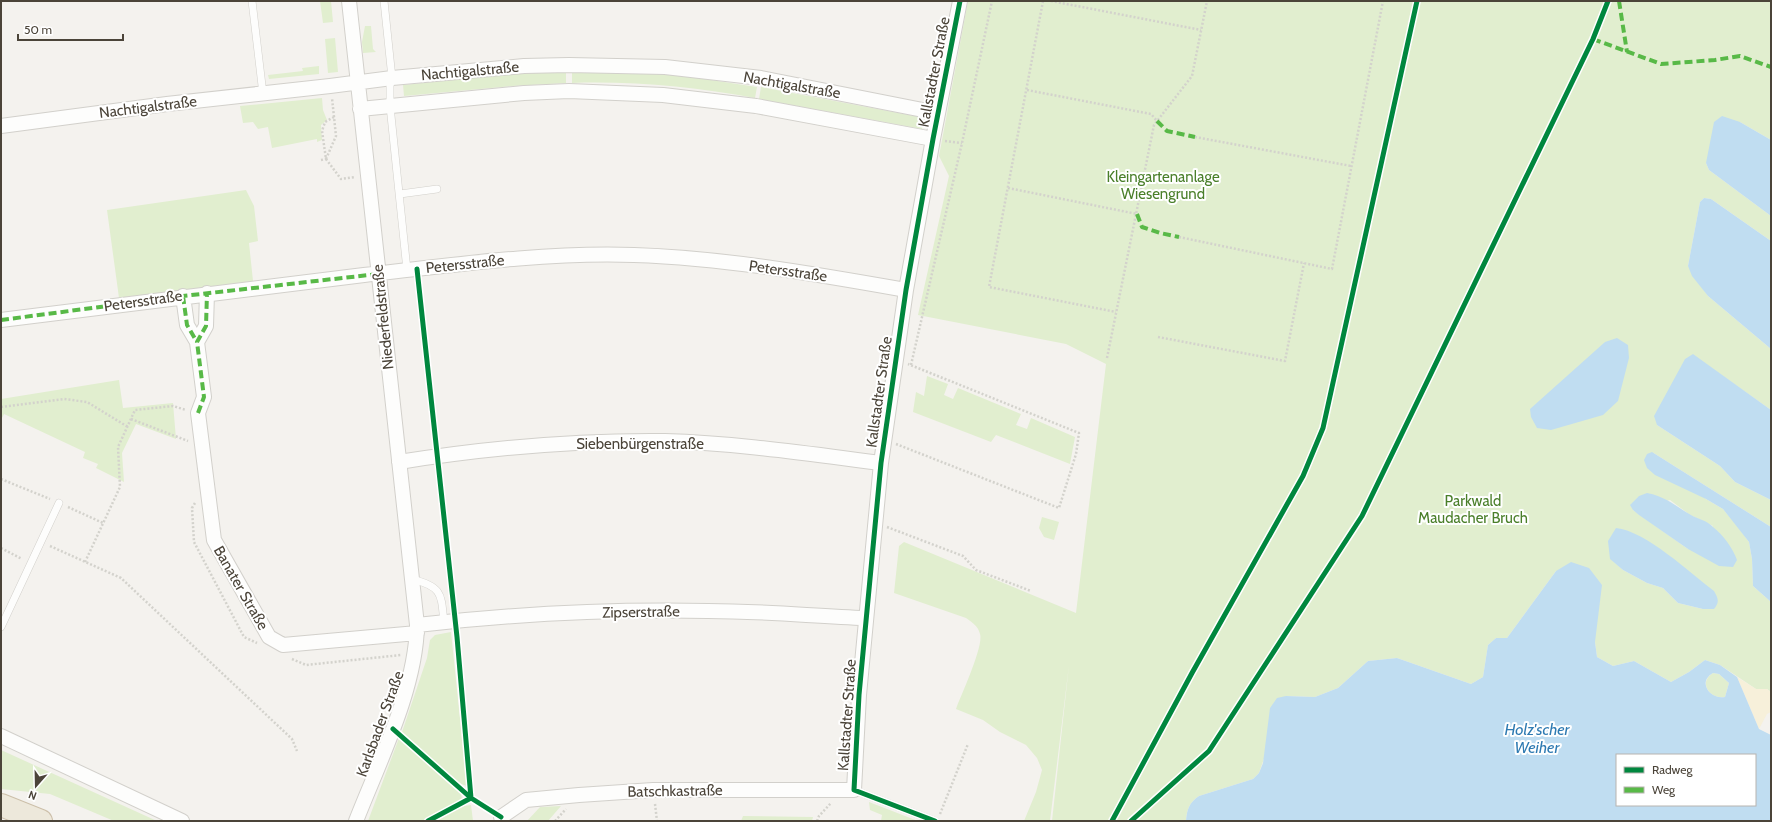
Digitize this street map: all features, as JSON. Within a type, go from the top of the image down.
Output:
[{"type":"highway","points":[[1,804],[41,821]]},
{"type":"street","name":"Niederfeldstraße","points":[[349,1],[417,629]]},
{"type":"street","name":"Kallstadter Straße","points":[[854,790],[859,696],[882,462],[906,290],[960,1]]},
{"type":"street","name":"Nachtigalstraße","points":[[1,126],[167,104],[392,78],[524,66],[665,67],[761,78],[938,113]]},
{"type":"street","name":"Nachtigalstraße","points":[[360,109],[524,93],[569,92],[663,95],[756,106],[933,139]]},
{"type":"street","name":"Petersstraße","points":[[1,320],[207,293],[407,270],[537,258],[632,255],[725,262],[804,272],[906,290]]},
{"type":"street","points":[[197,342],[206,326],[207,293]]},
{"type":"street","name":"Banater Straße","points":[[183,296],[187,325],[197,342],[204,397],[198,413],[214,540],[269,637],[283,645],[417,629]]},
{"type":"street","name":"Siebenbürgenstraße","points":[[399,462],[437,456],[575,443],[665,441],[743,446],[882,462]]},
{"type":"street","name":"Zipserstraße","points":[[417,629],[444,623],[606,612],[708,611],[866,618]]},
{"type":"street","name":"Karlsbader Straße","points":[[356,821],[392,729],[411,674],[416,654],[417,629]]},
{"type":"street","points":[[1,736],[182,821]]},
{"type":"street","name":"Batschkastraße","points":[[501,817],[526,800],[579,794],[653,790],[854,790]]},
{"type":"lane","points":[[252,1],[263,94]]},
{"type":"lane","name":"Niederfeldstraße","points":[[384,1],[392,78],[390,86],[390,106],[407,270]]},
{"type":"lane","points":[[400,194],[437,189]]},
{"type":"lane","points":[[1,627],[59,503]]},
{"type":"lane","points":[[412,579],[427,583],[441,595],[444,623]]},
{"type":"lane","points":[[854,790],[936,821]]},
{"type":"path","points":[[911,365],[962,143],[992,1]]},
{"type":"path","points":[[1043,1],[989,287],[1116,312]]},
{"type":"path","points":[[1051,1],[1201,30]]},
{"type":"path","points":[[1107,358],[1154,125],[1192,76],[1207,1]]},
{"type":"path","points":[[1179,237],[1332,269],[1383,1]]},
{"type":"path","points":[[326,159],[336,136],[330,86]]},
{"type":"path","points":[[1026,90],[1151,114],[1158,121]]},
{"type":"path","points":[[334,117],[325,122],[322,128],[326,159],[342,179],[345,178]]},
{"type":"path","points":[[1195,137],[1351,166]]},
{"type":"path","points":[[321,160],[326,159]]},
{"type":"path","points":[[1008,188],[1137,214]]},
{"type":"path","points":[[1158,337],[1285,361],[1304,263]]},
{"type":"path","points":[[885,440],[1059,508],[1076,454],[1079,433],[896,359]]},
{"type":"path","points":[[1,406],[64,399],[87,402],[128,427]]},
{"type":"path","points":[[85,562],[120,487],[118,447],[135,410],[173,406],[198,413]]},
{"type":"path","points":[[131,419],[202,447]]},
{"type":"path","points":[[875,523],[963,556],[976,570],[1031,592]]},
{"type":"path","points":[[41,542],[120,578],[292,739],[297,751]]},
{"type":"path","points":[[1,548],[31,563]]},
{"type":"path","points":[[936,821],[968,744]]},
{"type":"path","points":[[653,790],[657,821]]},
{"type":"green space","points":[[320,1],[331,1],[333,22],[323,23]]},
{"type":"green space","points":[[968,1],[1771,1],[1771,140],[1740,122],[1706,163],[1709,170],[1771,216],[1771,241],[1711,199],[1704,198],[1700,202],[1688,266],[1708,296],[1771,349],[1771,410],[1693,355],[1657,425],[1720,466],[1735,482],[1771,500],[1771,527],[1652,452],[1706,499],[1723,509],[1749,542],[1752,559],[1753,586],[1771,602],[1771,692],[1767,689],[1756,689],[1720,665],[1705,660],[1689,672],[1671,682],[1634,661],[1613,666],[1597,657],[1595,642],[1556,571],[1507,638],[1496,638],[1488,645],[1483,677],[1471,684],[1397,658],[1368,661],[1338,688],[1315,697],[1286,696],[1259,773],[1253,779],[1199,796],[1189,807],[1186,821],[1052,821],[1069,665],[1050,821],[1024,821],[1036,792],[1042,770],[1037,758],[1026,745],[1000,732],[983,720],[956,709],[979,649],[979,631],[975,625],[966,618],[894,593],[899,546],[904,542],[1076,613],[1106,364],[1066,344],[918,315],[949,176],[939,156]],"holes":[[[1670,500],[1690,515],[1713,526],[1688,549],[1633,510]],[[1611,559],[1703,609],[1678,603],[1663,588],[1647,583],[1623,570]]]},
{"type":"green space","points":[[365,26],[371,26],[373,49],[376,52],[363,53],[362,42]]},
{"type":"green space","points":[[335,38],[338,72],[328,73],[325,39]]},
{"type":"green space","points":[[319,66],[319,74],[269,79],[268,75],[303,71],[302,68]]},
{"type":"green space","points":[[566,71],[566,83],[512,86],[404,96],[403,85],[511,74]]},
{"type":"green space","points":[[572,71],[678,75],[757,87],[755,98],[710,91],[641,84],[572,83]]},
{"type":"green space","points":[[761,87],[925,118],[922,129],[759,99]]},
{"type":"green space","points":[[322,98],[323,110],[327,120],[321,125],[322,140],[317,142],[317,139],[272,148],[268,127],[258,129],[253,122],[243,123],[240,106]]},
{"type":"green space","points":[[246,190],[254,206],[258,241],[249,243],[253,281],[119,298],[107,210]]},
{"type":"green space","points":[[927,376],[948,384],[944,395],[953,399],[958,388],[1021,414],[1016,425],[1027,429],[1031,418],[1075,437],[1070,464],[996,435],[991,442],[913,412],[916,392],[924,396]]},
{"type":"green space","points":[[119,380],[123,408],[173,403],[176,439],[136,424],[122,453],[124,482],[96,468],[98,464],[83,458],[85,452],[4,414],[1,420],[1,399]]},
{"type":"green space","points":[[1042,517],[1059,522],[1054,540],[1044,537],[1039,528]]},
{"type":"green space","points":[[451,632],[467,786],[458,783],[402,732],[427,658],[430,640],[435,635]]},
{"type":"green space","points":[[1713,673],[1719,674],[1729,683],[1725,697],[1715,696],[1706,686],[1708,677]]},
{"type":"green space","points":[[399,738],[461,793],[462,800],[423,821],[368,821]]},
{"type":"green space","points":[[1,750],[157,821],[114,821],[50,794],[1,789]]},
{"type":"green space","points":[[869,802],[918,821],[881,821],[882,815],[870,810]]},
{"type":"green space","points":[[471,805],[473,821],[436,821],[464,806]]},
{"type":"green space","points":[[561,806],[548,821],[527,821],[540,807]]},
{"type":"green space","points":[[743,816],[813,817],[812,821],[741,821]]},
{"type":"sand","points":[[1737,677],[1756,689],[1767,689],[1771,692],[1771,712],[1767,714],[1759,729]]},
{"type":"water","points":[[1722,116],[1740,122],[1771,140],[1771,216],[1709,170],[1706,163],[1714,122]]},
{"type":"water","points":[[1704,198],[1711,199],[1771,241],[1771,349],[1708,296],[1692,276],[1688,266],[1700,202]]},
{"type":"water","points":[[1617,338],[1628,345],[1629,358],[1618,401],[1603,415],[1551,430],[1537,428],[1531,417],[1530,409],[1605,342]]},
{"type":"water","points":[[1693,354],[1771,410],[1771,500],[1735,482],[1720,466],[1657,425],[1654,416],[1685,359]]},
{"type":"water","points":[[1652,452],[1771,527],[1771,602],[1753,586],[1752,559],[1749,542],[1723,509],[1706,499],[1655,475],[1647,468],[1644,460],[1647,454]]},
{"type":"water","points":[[1647,493],[1665,499],[1711,525],[1724,538],[1733,551],[1737,560],[1733,567],[1719,566],[1688,549],[1633,510],[1630,505],[1639,496]]},
{"type":"water","points":[[1616,528],[1628,531],[1654,545],[1714,591],[1718,600],[1714,609],[1703,609],[1678,603],[1663,588],[1647,583],[1623,570],[1610,559],[1608,541]]},
{"type":"water","name":"Holz'scher Weiher","points":[[1571,562],[1589,568],[1602,585],[1595,642],[1597,657],[1613,666],[1634,661],[1671,682],[1689,672],[1705,660],[1720,665],[1737,677],[1759,729],[1771,735],[1771,821],[1186,821],[1189,807],[1199,796],[1253,779],[1259,773],[1263,763],[1270,708],[1277,698],[1286,696],[1315,697],[1338,688],[1368,661],[1397,658],[1471,684],[1483,677],[1488,645],[1496,638],[1507,638],[1556,571]],"holes":[[[1713,673],[1719,674],[1729,683],[1725,697],[1715,696],[1707,690],[1706,681],[1708,677]]]},
{"type":"marked path","points":[[1619,1],[1627,52]]},
{"type":"marked path","points":[[1593,39],[1661,64],[1715,60],[1740,56],[1771,67]]},
{"type":"marked path","points":[[1157,121],[1167,131],[1195,137]]},
{"type":"marked path","points":[[1137,214],[1142,227],[1179,237]]},
{"type":"marked path","points":[[1,320],[183,296],[378,274]]},
{"type":"marked path","points":[[198,413],[204,397],[197,342],[206,326],[207,293]]},
{"type":"marked path","points":[[183,296],[187,325],[197,342]]},
{"type":"cycle path","points":[[935,821],[854,790],[859,695],[881,463],[906,290],[960,1]]},
{"type":"cycle path","points":[[1112,821],[1192,673],[1303,476],[1323,428],[1417,1]]},
{"type":"cycle path","points":[[1131,821],[1209,751],[1362,516],[1593,39],[1608,1]]},
{"type":"cycle path","points":[[417,269],[457,637],[471,798],[428,821]]},
{"type":"cycle path","points":[[393,729],[471,798],[501,817]]},
{"type":"park label","name":"Kleingartenanlage Wiesengrund","points":[[1163,186]]},
{"type":"park label","name":"Parkwald Maudacher Bruch","points":[[1473,510]]}]
